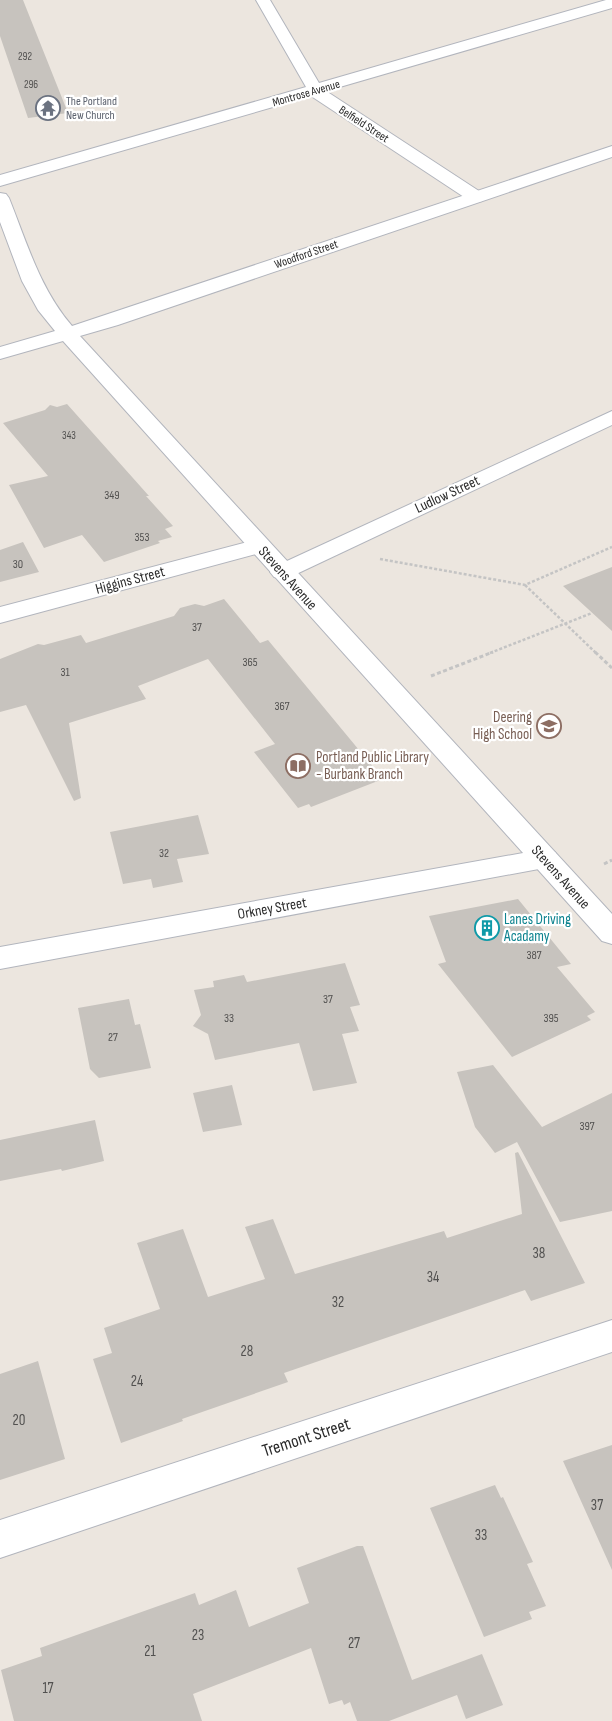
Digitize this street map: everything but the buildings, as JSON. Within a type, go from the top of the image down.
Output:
[{"type":"street","name":"Belfield Street","points":[[262,0],[316,90],[324,98],[476,197]]},
{"type":"street","name":"Montrose Avenue","points":[[0,181],[612,3]]},
{"type":"street","name":"Woodford Street","points":[[0,353],[111,321],[612,151]]},
{"type":"street","name":"Stevens Avenue","points":[[0,198],[32,281],[48,310],[88,358],[612,933]]},
{"type":"street","name":"Ludlow Street","points":[[282,572],[612,417]]},
{"type":"street","name":"Higgins Street","points":[[0,614],[259,546]]},
{"type":"street","name":"Orkney Street","points":[[0,958],[545,859]]},
{"type":"street","name":"Tremont Street","points":[[0,1539],[612,1336]]},
{"type":"path","points":[[525,586],[612,547]]},
{"type":"path","points":[[372,558],[525,586],[612,668]]},
{"type":"path","points":[[431,676],[592,613]]},
{"type":"path","points":[[604,864],[612,860]]},
{"type":"place","name":"The Portland New Church","points":[[48,108]]},
{"type":"place","name":"Deering High School","points":[[549,726]]},
{"type":"place","name":"Portland Public Library - Burbank Branch","points":[[298,766]]},
{"type":"place","name":"Lanes Driving Acadamy","points":[[487,928]]}]
